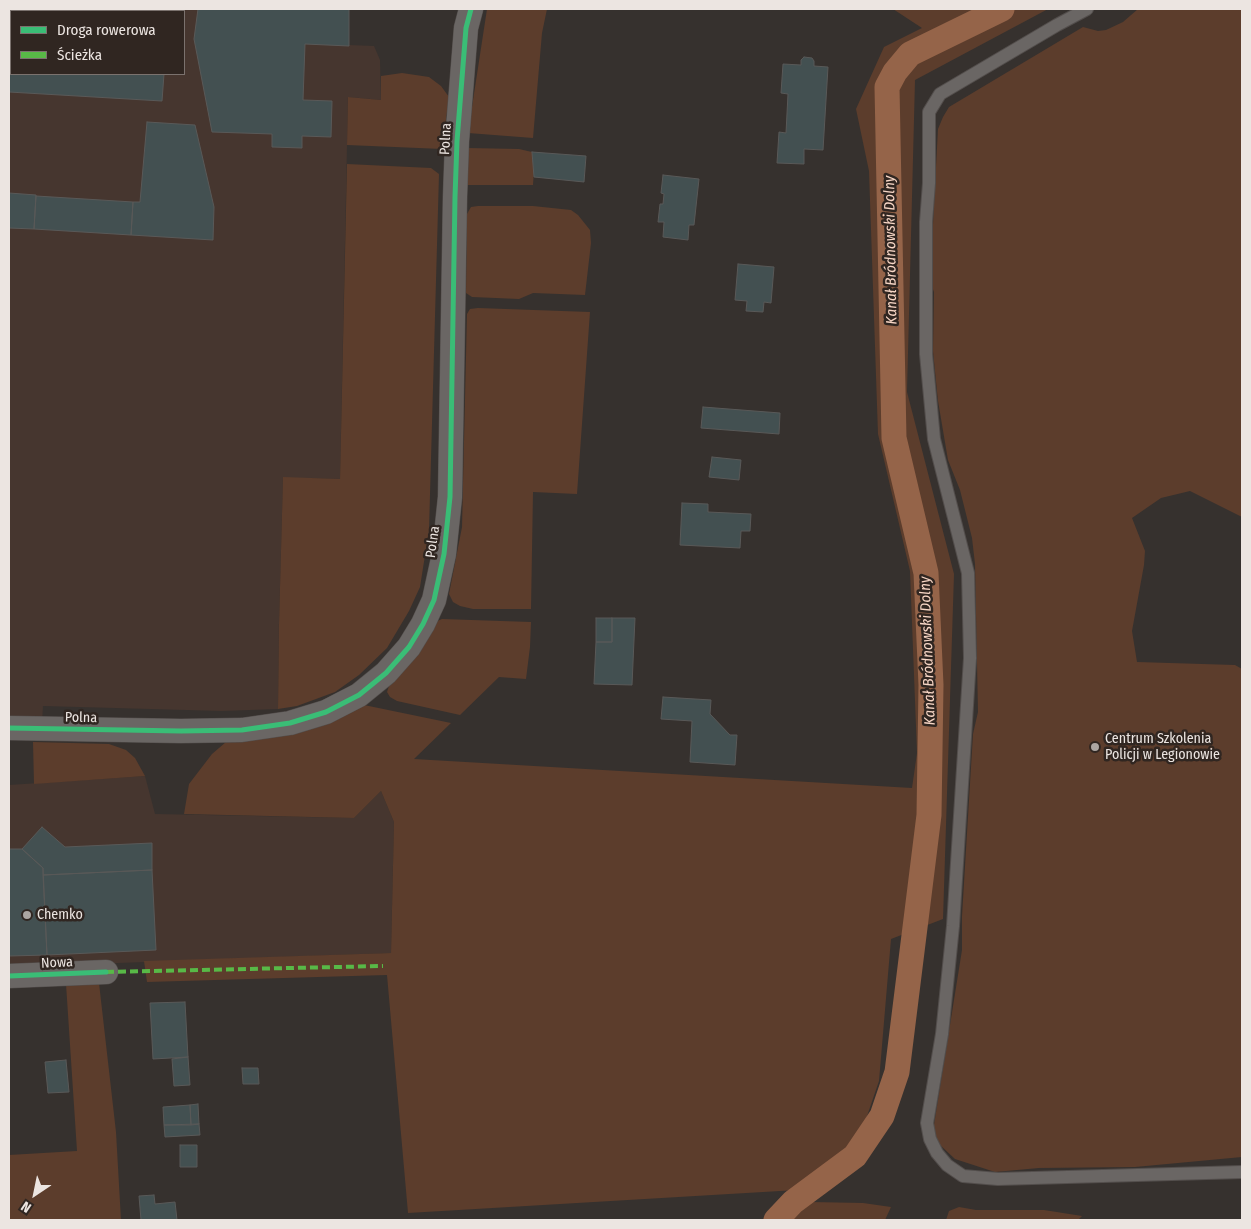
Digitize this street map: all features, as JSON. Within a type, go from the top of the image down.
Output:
[{"type":"street","name":"Polna","points":[[9,728],[181,731],[242,730],[290,723],[326,712],[359,695],[386,673],[410,647],[434,600],[444,554],[450,497],[454,197],[465,37],[471,9]]},
{"type":"street","name":"Nowa","points":[[9,976],[106,972]]},
{"type":"lane","points":[[1087,9],[940,94],[929,112],[929,184],[926,222],[926,354],[934,439],[968,574],[970,658],[953,926],[942,1034],[927,1123],[930,1139],[937,1154],[947,1165],[963,1176],[998,1179],[1242,1172]]},
{"type":"shaded area","points":[[9,9],[349,9],[349,45],[374,46],[380,60],[381,100],[348,97],[340,479],[283,478],[278,709],[222,711],[43,706],[42,723],[9,722]]},
{"type":"shaded area","points":[[487,9],[547,9],[542,33],[533,138],[468,133]]},
{"type":"shaded area","points":[[893,9],[1048,9],[915,80],[907,392],[954,574],[943,919],[891,939],[879,1081],[864,1125],[854,1142],[835,1160],[797,1190],[408,1213],[387,975],[147,982],[144,961],[391,953],[394,822],[381,791],[354,818],[184,814],[189,784],[212,754],[226,742],[244,740],[364,705],[451,723],[414,759],[912,788],[917,753],[910,571],[878,434],[869,171],[856,109],[884,47],[922,28]]},
{"type":"shaded area","name":"Centrum Szkolenia Policji w Legionowie","points":[[1138,9],[1242,9],[1242,517],[1190,491],[1161,498],[1132,518],[1145,551],[1132,631],[1137,662],[1235,665],[1242,669],[1242,1157],[1135,1167],[1039,1168],[995,1172],[955,1159],[940,1145],[933,1131],[962,950],[962,916],[973,734],[978,712],[975,564],[972,538],[960,490],[948,460],[938,401],[933,351],[934,292],[930,281],[938,129],[949,107],[1083,27],[1098,31],[1106,30],[1123,22]]},
{"type":"shaded area","points":[[402,73],[429,77],[441,86],[449,97],[442,149],[347,145],[348,97],[381,100],[381,76]]},
{"type":"shaded area","points":[[467,148],[519,149],[532,152],[533,185],[467,185]]},
{"type":"shaded area","points":[[347,164],[431,168],[439,174],[429,530],[420,587],[409,611],[387,648],[359,675],[335,692],[297,706],[278,709],[283,477],[340,479]]},
{"type":"shaded area","points":[[533,206],[571,210],[578,215],[590,230],[591,243],[585,295],[533,293],[519,299],[472,297],[466,293],[467,214],[471,207]]},
{"type":"shaded area","points":[[470,309],[590,312],[577,494],[533,492],[531,609],[473,609],[453,602],[449,594],[462,527],[467,314]]},
{"type":"shaded area","points":[[442,619],[531,622],[526,679],[499,677],[460,715],[397,701],[390,697],[387,692],[389,686],[415,656],[435,622]]},
{"type":"shaded area","points":[[33,742],[109,744],[126,750],[135,758],[145,776],[34,784]]},
{"type":"shaded area","points":[[145,776],[155,814],[354,818],[381,791],[394,822],[391,953],[9,967],[9,785]]},
{"type":"shaded area","points":[[99,983],[116,1132],[121,1220],[9,1220],[9,1155],[77,1151],[66,984]]},
{"type":"shaded area","points":[[811,1202],[863,1203],[891,1207],[885,1220],[792,1220],[796,1211]]},
{"type":"shaded area","points":[[959,1207],[976,1210],[1044,1210],[1082,1216],[1078,1220],[946,1220],[949,1211]]},
{"type":"building","points":[[54,9],[163,9],[163,10]]},
{"type":"building","points":[[198,9],[349,9],[349,46],[305,44],[303,100],[332,101],[331,137],[302,136],[302,148],[272,147],[272,134],[212,132],[194,39]]},
{"type":"building","points":[[9,48],[10,75],[164,75],[162,101],[9,92]]},
{"type":"building","points":[[804,57],[812,58],[814,66],[828,67],[823,150],[804,149],[804,164],[777,163],[779,132],[786,133],[788,94],[781,93],[783,64],[801,65],[801,60]]},
{"type":"building","points":[[147,122],[195,125],[214,207],[213,240],[131,235],[133,202],[140,202]]},
{"type":"building","points":[[532,152],[586,156],[584,182],[534,177]]},
{"type":"building","points":[[663,175],[699,179],[694,225],[689,225],[688,240],[663,237],[664,222],[658,222],[660,204],[663,204],[664,194],[661,193]]},
{"type":"building","points":[[9,193],[36,195],[34,229],[9,228]]},
{"type":"building","points":[[36,196],[133,202],[131,235],[34,229]]},
{"type":"building","points":[[738,264],[774,267],[771,303],[764,302],[763,312],[746,311],[747,301],[735,300]]},
{"type":"building","points":[[703,407],[780,413],[779,434],[701,428]]},
{"type":"building","points":[[712,457],[741,460],[739,480],[709,477]]},
{"type":"building","points":[[682,503],[708,504],[708,512],[751,514],[750,531],[741,531],[740,548],[680,545]]},
{"type":"building","points":[[596,618],[612,618],[612,642],[596,642]]},
{"type":"building","points":[[612,618],[635,618],[632,685],[594,684],[596,642],[612,642]]},
{"type":"building","points":[[663,697],[711,700],[710,714],[730,735],[737,735],[735,765],[690,762],[692,721],[661,719]]},
{"type":"building","points":[[42,827],[65,847],[152,843],[152,870],[43,875],[43,868],[22,849]]},
{"type":"building","name":"Chemko","points":[[9,849],[22,849],[43,868],[47,955],[9,956]]},
{"type":"building","points":[[152,870],[156,950],[47,955],[43,875]]},
{"type":"building","points":[[185,1002],[188,1057],[153,1059],[150,1003]]},
{"type":"building","points":[[188,1057],[190,1085],[174,1086],[172,1059]]},
{"type":"building","points":[[66,1060],[69,1092],[48,1093],[45,1062]]},
{"type":"building","points":[[242,1068],[258,1068],[259,1084],[243,1084]]},
{"type":"building","points":[[198,1104],[199,1124],[191,1125],[190,1105]]},
{"type":"building","points":[[190,1105],[191,1125],[164,1125],[163,1107]]},
{"type":"building","points":[[199,1124],[200,1135],[165,1137],[164,1125]]},
{"type":"building","points":[[180,1145],[197,1145],[197,1167],[180,1167]]},
{"type":"building","points":[[154,1195],[155,1204],[175,1202],[177,1220],[141,1220],[139,1196]]},
{"type":"waterway","name":"Kanał Bródnowski Dolny","points":[[776,1220],[793,1202],[855,1156],[882,1116],[897,1072],[929,815],[931,685],[926,573],[894,438],[887,87],[895,72],[910,54],[1002,9]]},
{"type":"marked path","points":[[106,972],[383,966]]},
{"type":"cycle path","points":[[9,728],[181,731],[242,730],[290,723],[326,712],[359,695],[386,673],[409,647],[423,624],[434,600],[444,554],[450,497],[457,141],[466,28],[471,9]]},
{"type":"cycle path","points":[[9,976],[106,972]]},
{"type":"place","name":"Centrum Szkolenia Policji w Legionowie","points":[[1095,747]]},
{"type":"place","name":"Chemko","points":[[27,915]]}]
